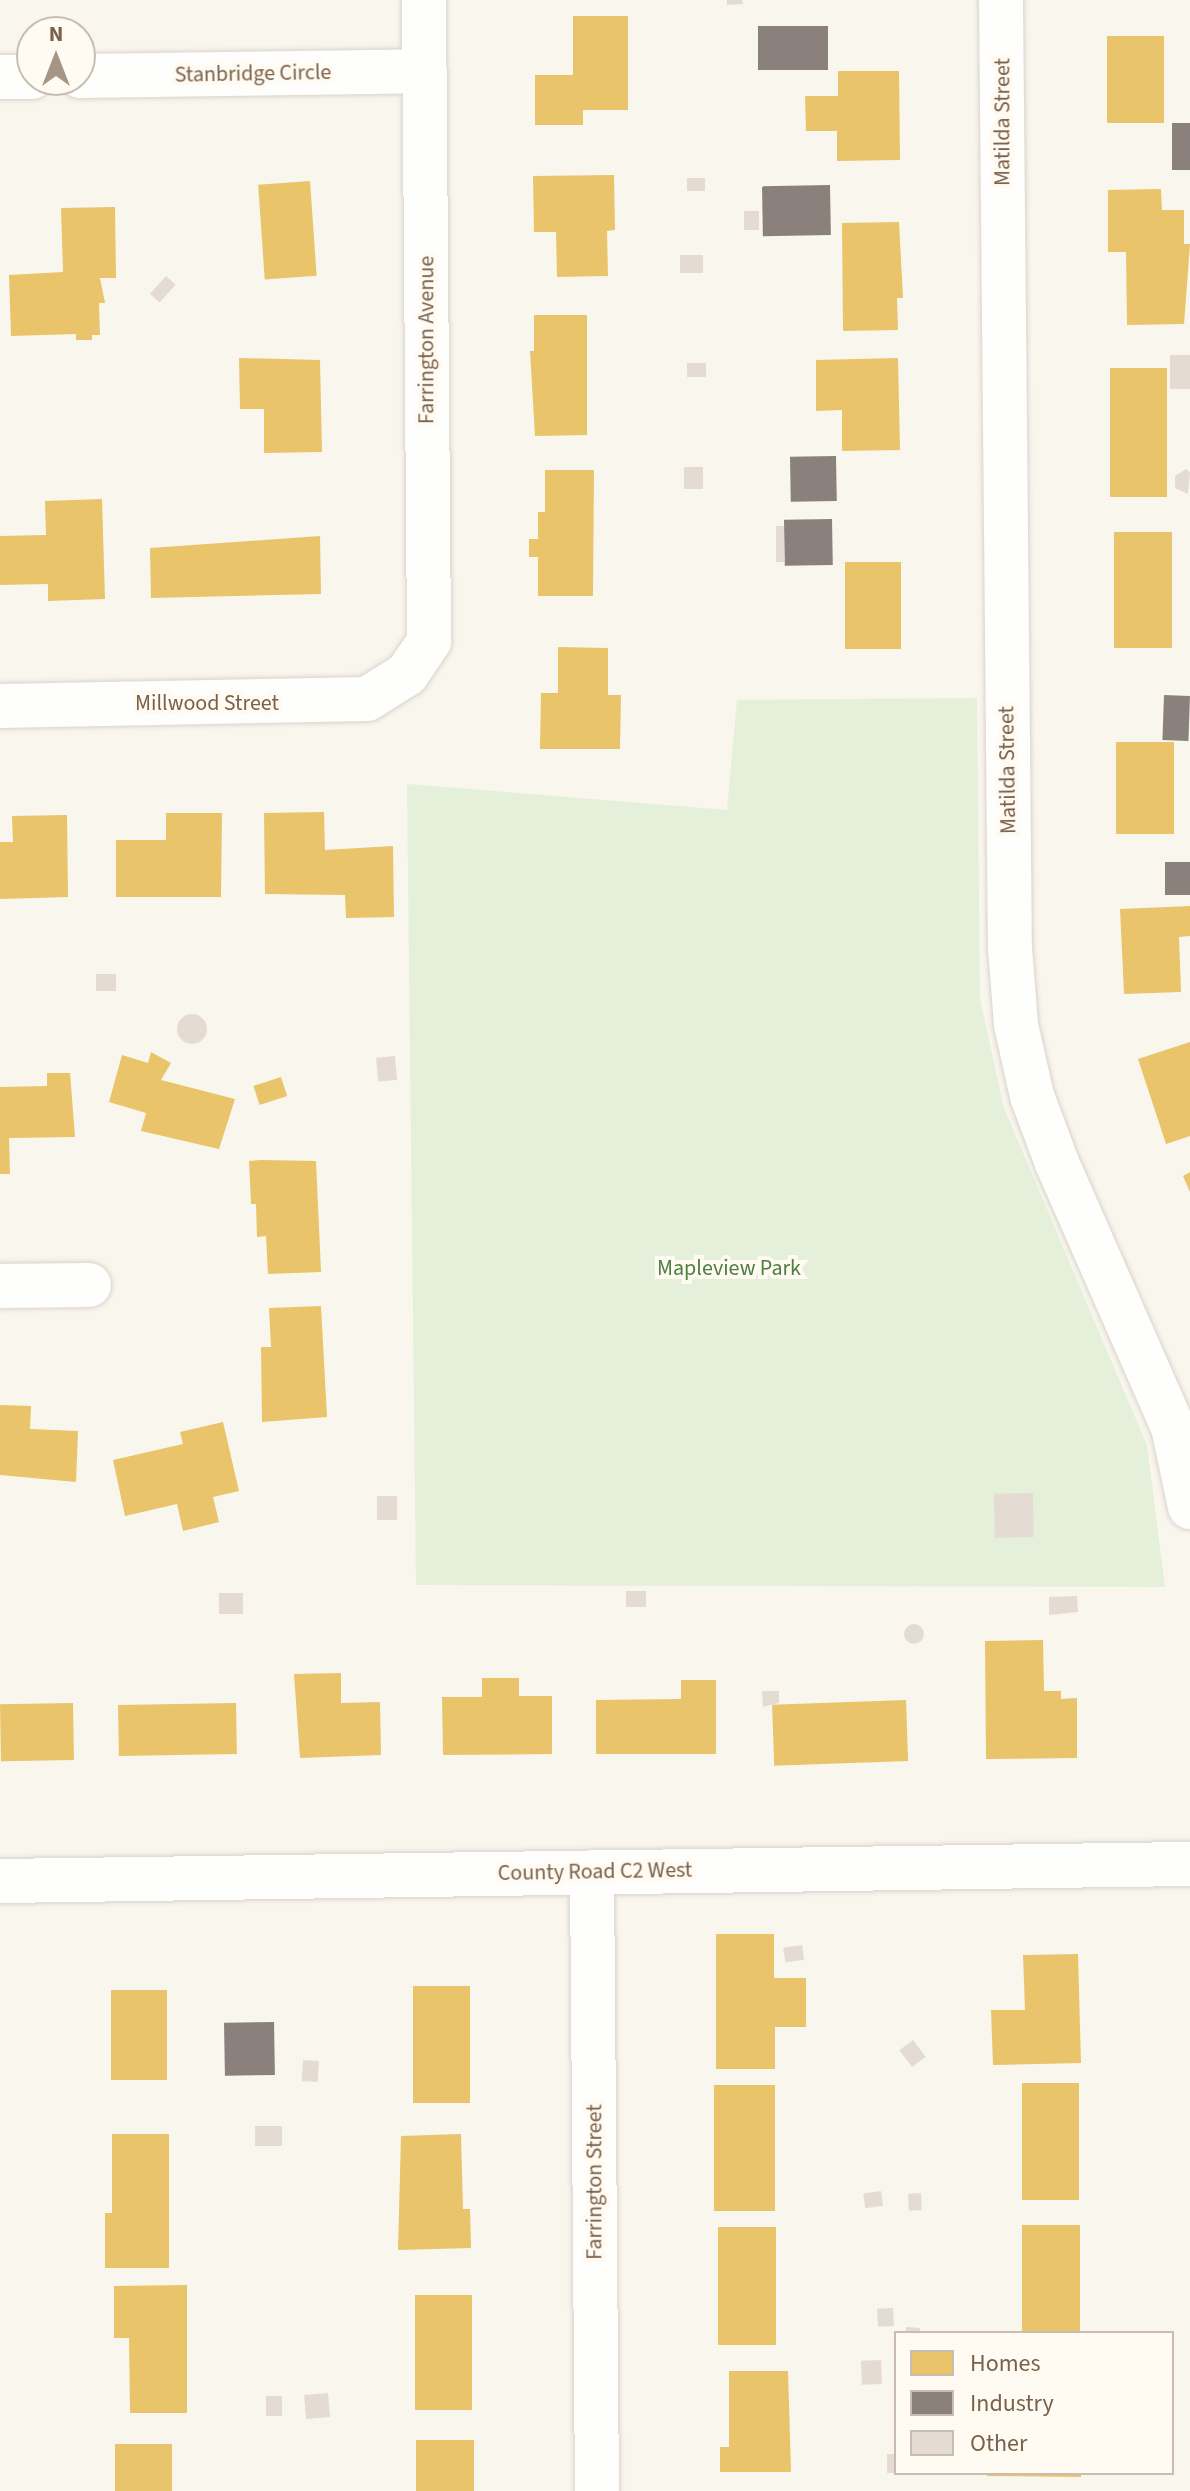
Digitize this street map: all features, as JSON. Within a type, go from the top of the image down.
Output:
[{"type":"street","name":"Farrington Avenue","points":[[407,674],[429,641],[424,0]]},
{"type":"street","name":"Matilda Street","points":[[1001,0],[1010,948],[1016,1025],[1032,1096],[1057,1163],[1173,1427],[1190,1507]]},
{"type":"street","name":"Stanbridge Circle","points":[[96,76],[425,71]]},
{"type":"street","name":"Millwood Street","points":[[0,706],[367,699],[407,674]]},
{"type":"street","points":[[0,1286],[89,1285]]},
{"type":"street","name":"County Road C2 West","points":[[0,1881],[1190,1864]]},
{"type":"street","name":"Farrington Street","points":[[592,1872],[597,2491]]},
{"type":"green space","name":"Mapleview Park","points":[[977,698],[980,999],[1004,1108],[1147,1445],[1165,1587],[416,1585],[407,784],[727,810],[737,700]]},
{"type":"building: Homes","points":[[573,16],[628,16],[628,110],[583,110],[583,125],[535,125],[535,75],[573,75]]},
{"type":"building: Homes","points":[[1107,36],[1164,36],[1164,123],[1107,123]]},
{"type":"building: Homes","points":[[838,71],[899,71],[900,160],[837,161],[837,131],[806,131],[805,96],[838,96]]},
{"type":"building: Homes","points":[[614,175],[615,230],[607,231],[608,276],[557,277],[556,232],[534,232],[533,176]]},
{"type":"building: Homes","points":[[310,181],[317,276],[265,279],[258,185]]},
{"type":"building: Homes","points":[[1161,189],[1162,210],[1184,210],[1184,244],[1190,244],[1184,324],[1127,325],[1126,252],[1108,252],[1108,190]]},
{"type":"building: Homes","points":[[115,207],[116,278],[100,278],[105,303],[99,303],[100,335],[92,335],[92,340],[76,340],[76,334],[11,336],[9,275],[63,272],[61,208]]},
{"type":"building: Homes","points":[[899,222],[903,298],[897,298],[898,330],[843,331],[842,223]]},
{"type":"building: Homes","points":[[534,315],[587,315],[587,435],[535,436],[530,351],[534,351]]},
{"type":"building: Homes","points":[[239,358],[320,360],[322,452],[264,453],[264,409],[240,409]]},
{"type":"building: Homes","points":[[898,358],[900,450],[842,451],[842,410],[816,411],[816,360]]},
{"type":"building: Homes","points":[[1110,368],[1167,368],[1167,497],[1110,497]]},
{"type":"building: Homes","points":[[545,470],[594,470],[593,596],[538,596],[538,557],[529,557],[529,539],[538,539],[538,512],[545,512]]},
{"type":"building: Homes","points":[[102,499],[105,599],[48,601],[48,584],[0,585],[0,536],[46,535],[45,501]]},
{"type":"building: Homes","points":[[1114,532],[1172,532],[1172,648],[1114,648]]},
{"type":"building: Homes","points":[[320,536],[321,594],[151,598],[150,548]]},
{"type":"building: Homes","points":[[845,562],[901,562],[901,649],[845,649]]},
{"type":"building: Homes","points":[[558,647],[608,648],[608,695],[621,695],[620,749],[540,749],[541,693],[558,693]]},
{"type":"building: Homes","points":[[1116,742],[1174,742],[1174,834],[1116,834]]},
{"type":"building: Homes","points":[[324,812],[325,850],[393,846],[394,917],[346,918],[345,895],[265,894],[264,813]]},
{"type":"building: Homes","points":[[166,813],[222,813],[221,897],[116,897],[116,840],[166,840]]},
{"type":"building: Homes","points":[[67,815],[68,897],[0,899],[0,842],[13,842],[12,816]]},
{"type":"building: Homes","points":[[1190,906],[1190,936],[1179,937],[1181,992],[1124,994],[1120,909]]},
{"type":"building: Homes","points":[[1190,1042],[1190,1136],[1166,1144],[1138,1059]]},
{"type":"building: Homes","points":[[151,1052],[171,1063],[161,1080],[235,1099],[219,1149],[141,1131],[146,1113],[109,1102],[122,1055],[148,1063]]},
{"type":"building: Homes","points":[[47,1073],[70,1073],[75,1137],[9,1138],[10,1174],[0,1174],[0,1087],[47,1086]]},
{"type":"building: Homes","points":[[281,1077],[287,1096],[260,1105],[253,1086]]},
{"type":"building: Homes","points":[[249,1161],[316,1161],[321,1272],[268,1274],[266,1236],[257,1237],[256,1204],[251,1204]]},
{"type":"building: Homes","points":[[1190,1172],[1190,1192],[1183,1176]]},
{"type":"building: Homes","points":[[321,1306],[327,1417],[262,1422],[261,1347],[271,1347],[269,1308]]},
{"type":"building: Homes","points":[[0,1405],[31,1406],[30,1429],[78,1431],[76,1482],[0,1475]]},
{"type":"building: Homes","points":[[223,1422],[239,1491],[213,1497],[219,1522],[183,1531],[177,1504],[125,1516],[113,1460],[183,1444],[180,1432]]},
{"type":"building: Homes","points":[[1043,1640],[1044,1691],[1061,1691],[1061,1699],[1077,1698],[1077,1758],[986,1759],[985,1641]]},
{"type":"building: Homes","points":[[341,1673],[341,1703],[380,1702],[381,1755],[300,1758],[294,1674]]},
{"type":"building: Homes","points":[[482,1678],[519,1678],[519,1696],[552,1696],[552,1754],[443,1755],[442,1697],[482,1697]]},
{"type":"building: Homes","points":[[681,1680],[716,1680],[716,1754],[596,1754],[596,1700],[681,1699]]},
{"type":"building: Homes","points":[[906,1700],[908,1761],[774,1766],[772,1705]]},
{"type":"building: Homes","points":[[73,1703],[74,1760],[1,1761],[0,1704]]},
{"type":"building: Homes","points":[[236,1703],[237,1754],[119,1756],[118,1705]]},
{"type":"building: Homes","points":[[716,1934],[774,1934],[774,1978],[806,1978],[806,2027],[775,2027],[775,2069],[716,2069]]},
{"type":"building: Homes","points":[[1078,1954],[1081,2063],[993,2065],[991,2010],[1025,2010],[1023,1955]]},
{"type":"building: Homes","points":[[413,1986],[470,1986],[470,2103],[413,2103]]},
{"type":"building: Homes","points":[[111,1990],[167,1990],[167,2080],[111,2080]]},
{"type":"building: Homes","points":[[1022,2083],[1079,2083],[1079,2200],[1022,2200]]},
{"type":"building: Homes","points":[[714,2085],[775,2085],[775,2211],[714,2211]]},
{"type":"building: Homes","points":[[112,2134],[169,2134],[169,2268],[105,2268],[105,2213],[112,2213]]},
{"type":"building: Homes","points":[[461,2134],[463,2209],[470,2209],[471,2248],[398,2250],[401,2136]]},
{"type":"building: Homes","points":[[1022,2225],[1080,2225],[1080,2331],[1022,2331]]},
{"type":"building: Homes","points":[[718,2227],[776,2227],[776,2345],[718,2345]]},
{"type":"building: Homes","points":[[187,2285],[187,2413],[130,2413],[129,2338],[114,2338],[114,2286]]},
{"type":"building: Homes","points":[[415,2295],[472,2295],[472,2410],[415,2410]]},
{"type":"building: Homes","points":[[729,2371],[788,2371],[791,2472],[720,2472],[720,2447],[729,2447]]},
{"type":"building: Homes","points":[[416,2440],[474,2440],[474,2491],[416,2491]]},
{"type":"building: Homes","points":[[115,2444],[172,2444],[172,2491],[115,2491]]},
{"type":"building: Homes","points":[[1081,2475],[1081,2477],[987,2476]]},
{"type":"building: Industry","points":[[758,26],[828,26],[828,70],[758,70]]},
{"type":"building: Industry","points":[[1172,123],[1190,123],[1190,170],[1172,170]]},
{"type":"building: Industry","points":[[830,185],[831,235],[763,236],[762,186]]},
{"type":"building: Industry","points":[[836,456],[837,501],[791,502],[790,457]]},
{"type":"building: Industry","points":[[832,519],[833,565],[785,566],[784,520]]},
{"type":"building: Industry","points":[[1164,695],[1190,696],[1188,741],[1162,740]]},
{"type":"building: Industry","points":[[1165,862],[1190,862],[1190,895],[1165,895]]},
{"type":"building: Industry","points":[[274,2022],[275,2075],[225,2076],[224,2023]]},
{"type":"building: Other","points":[[727,0],[742,0],[743,4],[727,5]]},
{"type":"building: Other","points":[[687,178],[705,178],[705,191],[687,191]]},
{"type":"building: Other","points":[[744,211],[759,211],[759,230],[744,230]]},
{"type":"building: Other","points":[[680,255],[703,255],[703,273],[680,273]]},
{"type":"building: Other","points":[[166,276],[176,285],[160,303],[150,294]]},
{"type":"building: Other","points":[[1170,355],[1190,355],[1190,389],[1170,389]]},
{"type":"building: Other","points":[[687,363],[706,363],[706,377],[687,377]]},
{"type":"building: Other","points":[[684,467],[703,467],[703,489],[684,489]]},
{"type":"building: Other","points":[[1186,469],[1190,472],[1188,494],[1175,488],[1175,476]]},
{"type":"building: Other","points":[[776,526],[784,526],[784,562],[776,562]]},
{"type":"building: Other","points":[[96,974],[116,974],[116,991],[96,991]]},
{"type":"building: Other","points":[[192,1014],[203,1018],[207,1029],[203,1040],[192,1044],[181,1040],[177,1029],[181,1018]]},
{"type":"building: Other","points":[[395,1056],[397,1080],[378,1082],[376,1058]]},
{"type":"building: Other","points":[[1033,1493],[1034,1537],[995,1538],[994,1494]]},
{"type":"building: Other","points":[[377,1496],[397,1496],[397,1520],[377,1520]]},
{"type":"building: Other","points":[[626,1591],[646,1591],[646,1607],[626,1607]]},
{"type":"building: Other","points":[[219,1593],[243,1593],[243,1614],[219,1614]]},
{"type":"building: Other","points":[[1077,1596],[1078,1612],[1049,1615],[1049,1597]]},
{"type":"building: Other","points":[[914,1624],[921,1627],[924,1634],[921,1641],[914,1644],[907,1641],[904,1634],[907,1627]]},
{"type":"building: Other","points":[[762,1691],[779,1691],[779,1703],[763,1707]]},
{"type":"building: Other","points":[[802,1945],[804,1960],[785,1962],[783,1948]]},
{"type":"building: Other","points":[[913,2040],[926,2057],[912,2067],[899,2050]]},
{"type":"building: Other","points":[[303,2060],[319,2061],[317,2082],[302,2081]]},
{"type":"building: Other","points":[[255,2126],[282,2126],[282,2146],[255,2146]]},
{"type":"building: Other","points":[[881,2191],[883,2206],[865,2208],[863,2194]]},
{"type":"building: Other","points":[[921,2193],[922,2210],[909,2211],[908,2194]]},
{"type":"building: Other","points":[[893,2308],[894,2326],[878,2327],[877,2309]]},
{"type":"building: Other","points":[[906,2327],[920,2328],[920,2331],[906,2331]]},
{"type":"building: Other","points":[[881,2360],[882,2384],[862,2385],[861,2361]]},
{"type":"building: Other","points":[[328,2393],[330,2417],[306,2419],[304,2395]]},
{"type":"building: Other","points":[[266,2396],[282,2396],[282,2416],[266,2416]]},
{"type":"building: Other","points":[[887,2454],[894,2454],[894,2473],[887,2473]]}]
